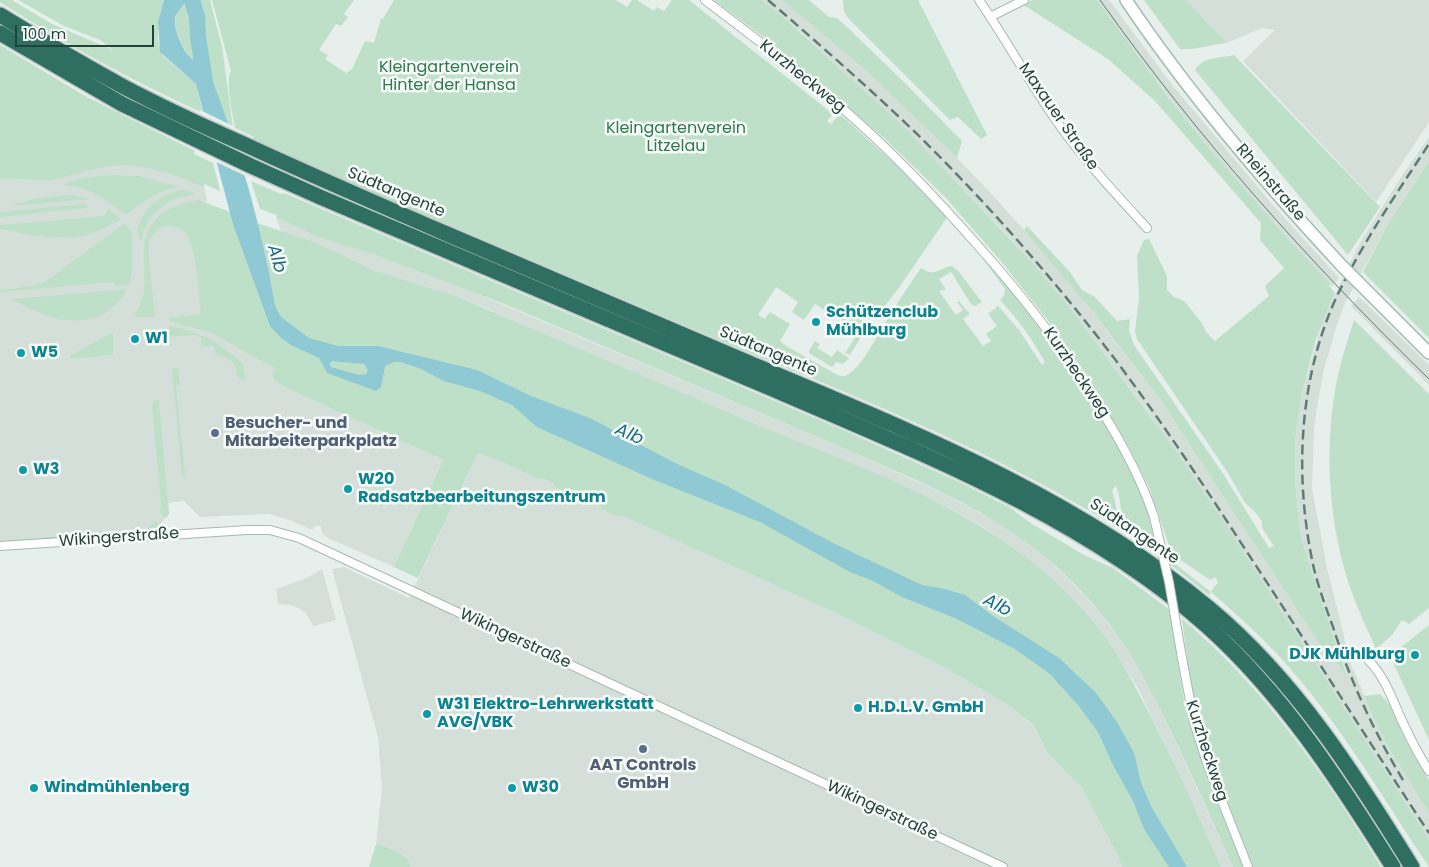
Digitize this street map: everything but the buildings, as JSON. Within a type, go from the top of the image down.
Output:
[{"type":"highway","name":"Südtangente","points":[[0,15],[64,54],[128,89],[244,145],[326,182],[933,441],[1041,495],[1092,524],[1175,580],[1213,611],[1248,644],[1295,696],[1315,722],[1369,800],[1412,867]]},
{"type":"highway","name":"Südtangente","points":[[0,33],[122,104],[251,166],[940,462],[1042,512],[1093,543],[1169,594],[1208,627],[1245,663],[1282,704],[1327,765],[1393,867]]},
{"type":"main road","name":"Rheinstraße","points":[[1126,0],[1184,82],[1250,161],[1342,266],[1429,353]]},
{"type":"street","name":"Kurzheckweg","points":[[705,0],[842,108],[870,133],[953,216],[1005,276],[1050,334],[1108,420],[1135,468],[1154,517],[1169,582],[1194,722],[1207,763],[1248,867]]},
{"type":"street","name":"Maxauer Straße","points":[[979,0],[1053,116],[1104,181],[1146,228]]},
{"type":"street","points":[[990,17],[1024,0]]},
{"type":"street","name":"Wikingerstraße","points":[[0,546],[247,530],[270,530],[299,538],[398,582],[1004,867]]},
{"type":"street","points":[[1369,661],[1375,667],[1394,700],[1404,725],[1429,771]]},
{"type":"shaded area","points":[[762,0],[782,0],[869,73],[988,190],[1060,270],[1162,402],[1321,645],[1335,660],[1346,677],[1303,545],[1299,525],[1295,479],[1295,440],[1301,397],[1323,320],[1351,261],[1361,241],[1403,174],[1429,137],[1429,161],[1387,226],[1345,303],[1336,328],[1324,369],[1318,401],[1314,429],[1312,489],[1327,568],[1351,665],[1385,742],[1429,813],[1429,839],[1212,505],[1145,408],[1071,309],[1010,238],[905,129],[795,27]]},
{"type":"shaded area","points":[[1097,0],[1109,0],[1173,86],[1273,205],[1339,278],[1332,287],[1209,148],[1155,80]]},
{"type":"shaded area","points":[[1186,0],[1429,0],[1429,122],[1376,202],[1243,61],[1275,30],[1262,28],[1227,43]]},
{"type":"shaded area","points":[[127,163],[152,166],[204,184],[207,202],[200,201],[239,347],[274,368],[282,386],[443,460],[394,567],[328,538],[323,534],[320,525],[310,529],[290,520],[268,514],[200,517],[184,501],[168,503],[169,514],[158,527],[0,541],[0,173]]},
{"type":"shaded area","points":[[276,217],[289,221],[321,238],[378,256],[463,288],[841,447],[944,494],[1011,531],[1042,554],[1071,581],[1122,641],[1138,666],[1166,721],[1233,867],[1221,867],[1138,688],[1099,629],[1077,603],[1054,581],[1019,552],[983,527],[949,508],[872,473],[486,308],[456,296],[376,271],[317,243],[281,231]]},
{"type":"shaded area","points":[[1359,297],[1429,365],[1429,385],[1351,306]]},
{"type":"shaded area","points":[[478,453],[541,480],[542,478],[588,503],[589,500],[601,506],[600,509],[618,517],[620,514],[831,611],[947,669],[1008,705],[1033,726],[1047,752],[1082,788],[1122,867],[411,867],[402,854],[376,844],[382,788],[378,737],[332,569],[344,567],[409,598]]},
{"type":"shaded area","points":[[322,569],[336,620],[313,626],[306,613],[290,605],[278,604],[276,589],[307,578]]},
{"type":"green space","points":[[0,0],[12,0],[52,24],[113,50],[100,40],[64,26],[18,0],[164,0],[158,22],[158,41],[163,56],[196,84],[203,113],[99,61],[24,18],[0,2]]},
{"type":"green space","points":[[187,0],[210,0],[222,47],[233,128],[230,127],[189,55],[177,39],[175,16]]},
{"type":"green space","points":[[212,0],[354,0],[344,14],[348,17],[341,26],[336,24],[319,50],[328,55],[325,59],[346,73],[352,69],[365,41],[374,43],[381,18],[383,19],[394,0],[616,0],[627,7],[632,0],[637,0],[654,11],[657,7],[664,11],[672,0],[689,0],[833,114],[827,121],[831,124],[837,117],[842,116],[896,165],[946,216],[946,219],[881,311],[875,312],[868,307],[861,315],[838,314],[836,317],[815,304],[804,320],[792,312],[798,302],[776,287],[758,315],[765,319],[770,312],[790,324],[780,341],[834,373],[845,376],[858,366],[865,357],[921,268],[926,271],[936,272],[952,266],[959,272],[982,302],[975,306],[971,304],[951,272],[939,279],[946,289],[939,291],[956,315],[963,310],[957,302],[959,301],[970,314],[963,319],[983,346],[991,341],[986,334],[997,326],[988,314],[998,306],[1019,330],[1042,365],[1045,362],[1035,345],[1000,300],[1004,296],[1005,289],[970,241],[1048,337],[1095,406],[1135,479],[1150,517],[1155,542],[1135,531],[1127,524],[1122,514],[1116,486],[1112,490],[1121,527],[1145,544],[1166,552],[1174,563],[1211,592],[1209,595],[1145,546],[1112,524],[994,459],[865,400],[733,346],[253,140],[254,137],[235,128],[229,90],[231,71]]},
{"type":"green space","points":[[714,0],[762,0],[782,16],[905,128],[1026,256],[1071,309],[1173,447],[1429,839],[1429,867],[1356,755],[1308,690],[1262,639],[1211,592],[1218,582],[1215,577],[1210,580],[1172,554],[1149,487],[1129,447],[1083,370],[1046,318],[1000,260],[945,197],[883,137],[769,41]]},
{"type":"green space","points":[[782,0],[809,0],[829,17],[837,18],[962,141],[957,158],[869,73]]},
{"type":"green space","points":[[843,0],[918,0],[987,135],[981,139],[958,117],[950,120],[848,18],[844,11]]},
{"type":"green space","points":[[1033,0],[1097,0],[1167,96],[1209,148],[1330,284],[1329,286],[1335,293],[1316,339],[1301,397],[1295,440],[1295,479],[1299,525],[1303,545],[1347,677],[1335,660],[1321,646],[1162,402],[1093,312],[1024,230],[1027,226],[1070,272],[1082,290],[1095,297],[1117,321],[1130,319],[1129,330],[1134,345],[1222,472],[1269,548],[1274,546],[1262,528],[1262,521],[1245,503],[1228,473],[1137,339],[1135,331],[1139,297],[1137,256],[1144,240],[1149,239],[1167,276],[1167,290],[1174,297],[1184,301],[1202,323],[1206,332],[1215,341],[1269,296],[1265,286],[1284,268],[1260,240],[1261,223],[1155,101],[1108,59],[1022,4]]},
{"type":"green space","points":[[1144,0],[1186,0],[1227,43],[1180,49]]},
{"type":"green space","points":[[0,45],[85,96],[195,151],[194,154],[213,163],[220,191],[204,184],[203,187],[165,172],[126,165],[99,168],[50,180],[0,179]]},
{"type":"green space","points":[[1234,55],[1380,207],[1348,255],[1195,70],[1207,60]]},
{"type":"green space","points":[[1429,161],[1429,338],[1363,272],[1387,226]]},
{"type":"green space","points":[[111,175],[140,176],[179,187],[157,194],[125,215],[96,194],[80,188],[62,185],[82,178]]},
{"type":"green space","points":[[251,181],[281,194],[284,193],[848,432],[959,482],[1009,507],[1032,524],[1084,555],[1113,568],[1170,610],[1191,729],[1212,789],[1244,867],[1233,867],[1170,729],[1140,670],[1114,630],[1088,598],[1058,568],[1005,527],[959,501],[841,447],[504,304],[378,256],[321,238],[276,217],[277,215],[260,209]]},
{"type":"green space","points":[[182,190],[196,194],[177,198],[158,210],[145,228],[141,242],[137,232],[147,210],[166,195]]},
{"type":"green space","points":[[68,195],[90,199],[11,206],[33,199]]},
{"type":"green space","points":[[199,200],[230,212],[236,231],[259,231],[257,223],[317,243],[376,271],[456,296],[849,462],[942,505],[986,530],[1028,559],[1066,592],[1100,630],[1115,651],[1152,719],[1221,867],[1122,867],[1082,788],[1047,752],[1033,725],[1008,705],[947,669],[831,611],[621,515],[618,517],[600,509],[601,506],[589,500],[588,503],[542,478],[541,480],[478,453],[418,578],[394,567],[443,460],[282,386],[273,378],[274,368],[212,333],[169,321],[169,318],[201,314],[193,252],[187,235],[178,228],[170,226],[161,228],[150,240],[150,266],[155,317],[136,317],[135,314],[145,288],[143,256],[146,236],[150,227],[156,219],[171,208]]},
{"type":"green space","points":[[85,204],[88,208],[0,217],[0,212]]},
{"type":"green space","points":[[109,209],[121,219],[93,233],[81,236],[46,237],[0,229],[0,225],[104,216]]},
{"type":"green space","points":[[125,223],[132,233],[132,271],[129,285],[115,286],[114,282],[0,292],[0,290],[45,282]]},
{"type":"green space","points":[[127,289],[121,299],[106,313],[86,320],[75,321],[54,318],[32,310],[11,299]]},
{"type":"green space","points":[[840,319],[860,319],[868,325],[850,355],[845,353],[855,338],[848,334],[852,327]]},
{"type":"green space","points":[[1354,320],[1429,394],[1429,608],[1409,624],[1402,620],[1392,635],[1376,649],[1355,600],[1344,567],[1333,513],[1330,485],[1330,429],[1333,402],[1345,348]]},
{"type":"green space","points":[[169,326],[200,335],[227,350],[243,364],[245,380],[238,377],[236,368],[231,361],[215,354],[214,346],[202,347],[201,338],[194,335],[170,337]]},
{"type":"green space","points":[[113,333],[113,355],[70,359],[71,355]]},
{"type":"green space","points":[[815,341],[820,344],[817,348],[832,357],[837,350],[849,358],[843,364],[836,362],[832,367],[809,353]]},
{"type":"green space","points":[[174,368],[178,368],[180,385],[176,386],[185,476],[182,477],[172,371]]},
{"type":"green space","points":[[155,400],[159,401],[169,514],[166,518],[160,513],[161,505],[152,405]]},
{"type":"green space","points":[[156,521],[160,524],[158,530],[0,543],[0,541],[148,528]]},
{"type":"green space","points":[[1182,619],[1212,645],[1240,674],[1292,735],[1338,800],[1381,867],[1253,867],[1211,764],[1198,722],[1191,687]]},
{"type":"green space","points":[[1429,625],[1429,740],[1390,656]]},
{"type":"green space","points":[[1380,694],[1390,705],[1402,732],[1429,780],[1429,813],[1385,742],[1364,696]]},
{"type":"green space","points":[[376,844],[402,854],[411,867],[369,867]]},
{"type":"water","points":[[164,0],[187,0],[175,16],[177,34],[189,56],[209,74],[223,109],[250,192],[275,306],[281,317],[309,338],[338,346],[378,346],[477,370],[531,396],[592,419],[675,463],[727,486],[833,543],[922,585],[965,595],[993,616],[1059,658],[1096,693],[1117,722],[1134,753],[1141,783],[1152,808],[1187,867],[1169,867],[1144,829],[1133,801],[1113,765],[1098,732],[1078,705],[1050,674],[1015,649],[957,619],[902,597],[871,580],[850,572],[760,522],[652,479],[537,427],[512,405],[480,391],[444,381],[419,368],[394,362],[385,366],[381,387],[376,391],[327,373],[319,358],[291,345],[281,338],[270,326],[233,224],[196,84],[160,52],[158,22]],"holes":[[[332,361],[364,364],[368,370],[366,374],[359,375],[331,367],[329,364]]]},
{"type":"pier","points":[[200,110],[233,126],[248,177],[214,161]]},
{"type":"waterway","points":[[192,0],[197,17],[205,82]]},
{"type":"tram line","points":[[1100,0],[1175,101],[1256,197],[1341,290],[1429,379]]},
{"type":"railway","points":[[768,0],[861,82],[941,158],[1035,260],[1101,341],[1193,470],[1429,833]]},
{"type":"railway","points":[[1403,780],[1382,743],[1355,686],[1316,576],[1308,535],[1304,500],[1303,430],[1314,361],[1324,328],[1337,296],[1369,237],[1429,144]]},
{"type":"place","name":"Schützenclub Mühlburg","points":[[816,322]]},
{"type":"place","name":"W1","points":[[135,339]]},
{"type":"place","name":"W5","points":[[21,353]]},
{"type":"place","name":"Besucher- und Mitarbeiterparkplatz","points":[[215,433]]},
{"type":"place","name":"W3","points":[[23,470]]},
{"type":"place","name":"W20 Radsatzbearbeitungszentrum","points":[[348,489]]},
{"type":"place","name":"DJK Mühlburg","points":[[1415,655]]},
{"type":"place","name":"H.D.L.V. GmbH","points":[[858,708]]},
{"type":"place","name":"W31 Elektro-Lehrwerkstatt AVG/VBK","points":[[427,714]]},
{"type":"place","name":"AAT Controls GmbH","points":[[643,749]]},
{"type":"place","name":"Windmühlenberg","points":[[34,788]]},
{"type":"place","name":"W30","points":[[512,788]]},
{"type":"park label","name":"Kleingartenverein Hinter der Hansa","points":[[449,77]]},
{"type":"park label","name":"Kleingartenverein Litzelau","points":[[676,138]]},
{"type":"water label","name":"Alb","points":[[276,259]]},
{"type":"water label","name":"Alb","points":[[629,435]]},
{"type":"water label","name":"Alb","points":[[997,606]]}]
